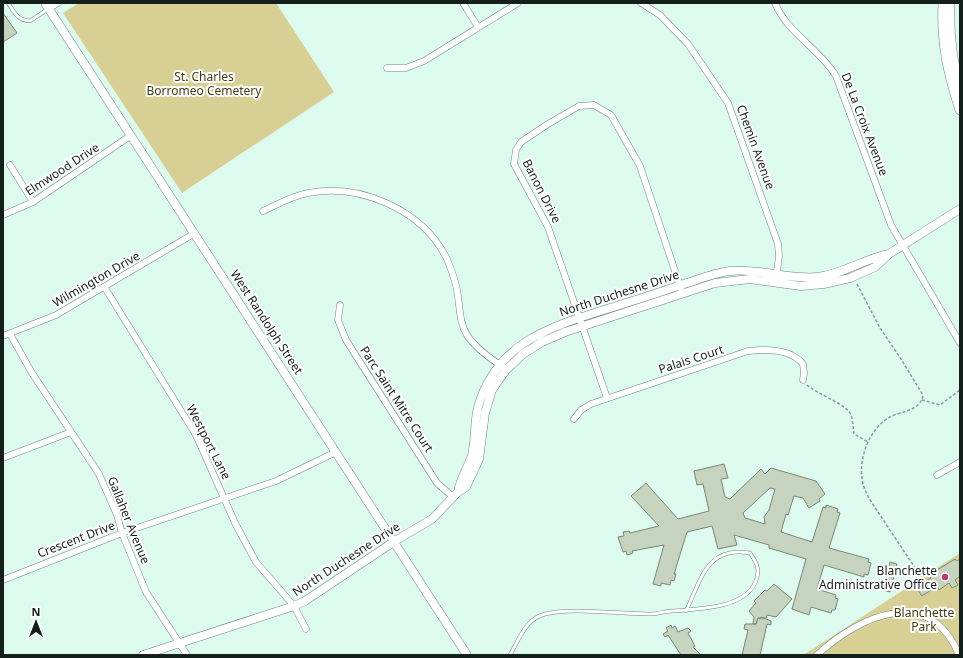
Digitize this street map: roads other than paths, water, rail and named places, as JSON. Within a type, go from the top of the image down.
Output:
[{"type":"main road","points":[[943,3],[941,28],[947,65],[960,110]]},
{"type":"main road","points":[[950,3],[949,28],[955,71],[960,86]]},
{"type":"street","points":[[46,6],[58,3]]},
{"type":"street","points":[[463,3],[478,27]]},
{"type":"street","points":[[387,68],[406,68],[418,64],[518,3]]},
{"type":"street","name":"Chemin Avenue","points":[[641,3],[660,15],[688,44],[728,103],[778,244],[779,256],[776,279]]},
{"type":"street","name":"De La Croix Avenue","points":[[775,3],[783,18],[825,62],[836,76],[885,210],[902,246],[960,343]]},
{"type":"street","name":"West Randolph Street","points":[[46,6],[395,541],[467,655]]},
{"type":"street","name":"Banon Drive","points":[[582,322],[548,227],[536,202],[516,168],[514,158],[518,146],[526,138],[580,106],[594,106],[611,115],[635,155],[644,177],[681,289]]},
{"type":"street","name":"Elmwood Drive","points":[[3,215],[33,202],[130,136]]},
{"type":"street","points":[[10,165],[33,202]]},
{"type":"street","points":[[264,211],[301,195],[327,191],[357,194],[385,202],[402,211],[425,229],[443,252],[457,288],[461,321],[467,336],[503,367]]},
{"type":"street","name":"North Duchesne Drive","points":[[776,279],[812,285],[837,282],[854,277],[875,267],[889,254],[960,209]]},
{"type":"street","name":"Wilmington Drive","points":[[3,336],[56,315],[105,288],[195,233]]},
{"type":"street","name":"North Duchesne Drive","points":[[143,655],[294,606],[432,519],[455,494],[469,482],[476,467],[481,449],[483,424],[488,401],[503,367],[553,336],[582,322],[681,289],[738,279],[805,278],[838,273],[875,257],[889,254]]},
{"type":"street","name":"Westport Lane","points":[[105,288],[196,435],[235,523],[256,562],[294,606],[306,630]]},
{"type":"street","name":"Parc Saint Mitre Court","points":[[340,305],[338,320],[346,340],[437,482],[455,494]]},
{"type":"street","points":[[582,322],[607,398]]},
{"type":"street","name":"Gallaher Avenue","points":[[10,334],[32,373],[99,474],[117,515],[122,533],[146,592],[187,655]]},
{"type":"street","name":"Palais Court","points":[[574,419],[581,410],[607,398],[757,350],[777,352],[800,360],[803,364],[803,380]]},
{"type":"street","points":[[3,458],[71,432]]},
{"type":"street","name":"Crescent Drive","points":[[3,580],[122,533],[226,500],[276,481],[336,452]]},
{"type":"street","points":[[937,475],[960,462]]},
{"type":"street","points":[[817,655],[833,640],[863,623],[883,615],[905,612],[925,615],[943,627],[959,655]]},
{"type":"lane","points":[[8,3],[18,19],[30,22],[46,6]]},
{"type":"lane","points":[[510,655],[518,639],[529,624],[543,614],[560,611],[651,614],[671,611],[686,611],[715,607],[741,599],[751,591],[757,578],[757,563],[750,553],[737,550],[716,557],[708,565],[686,611]]},
{"type":"place","name":"Blanchette Administrative Office","points":[[945,577]]},
{"type":"park label","name":"St. Charles Borromeo Cemetery","points":[[204,83]]},
{"type":"park label","name":"Blanchette Park","points":[[924,619]]}]
